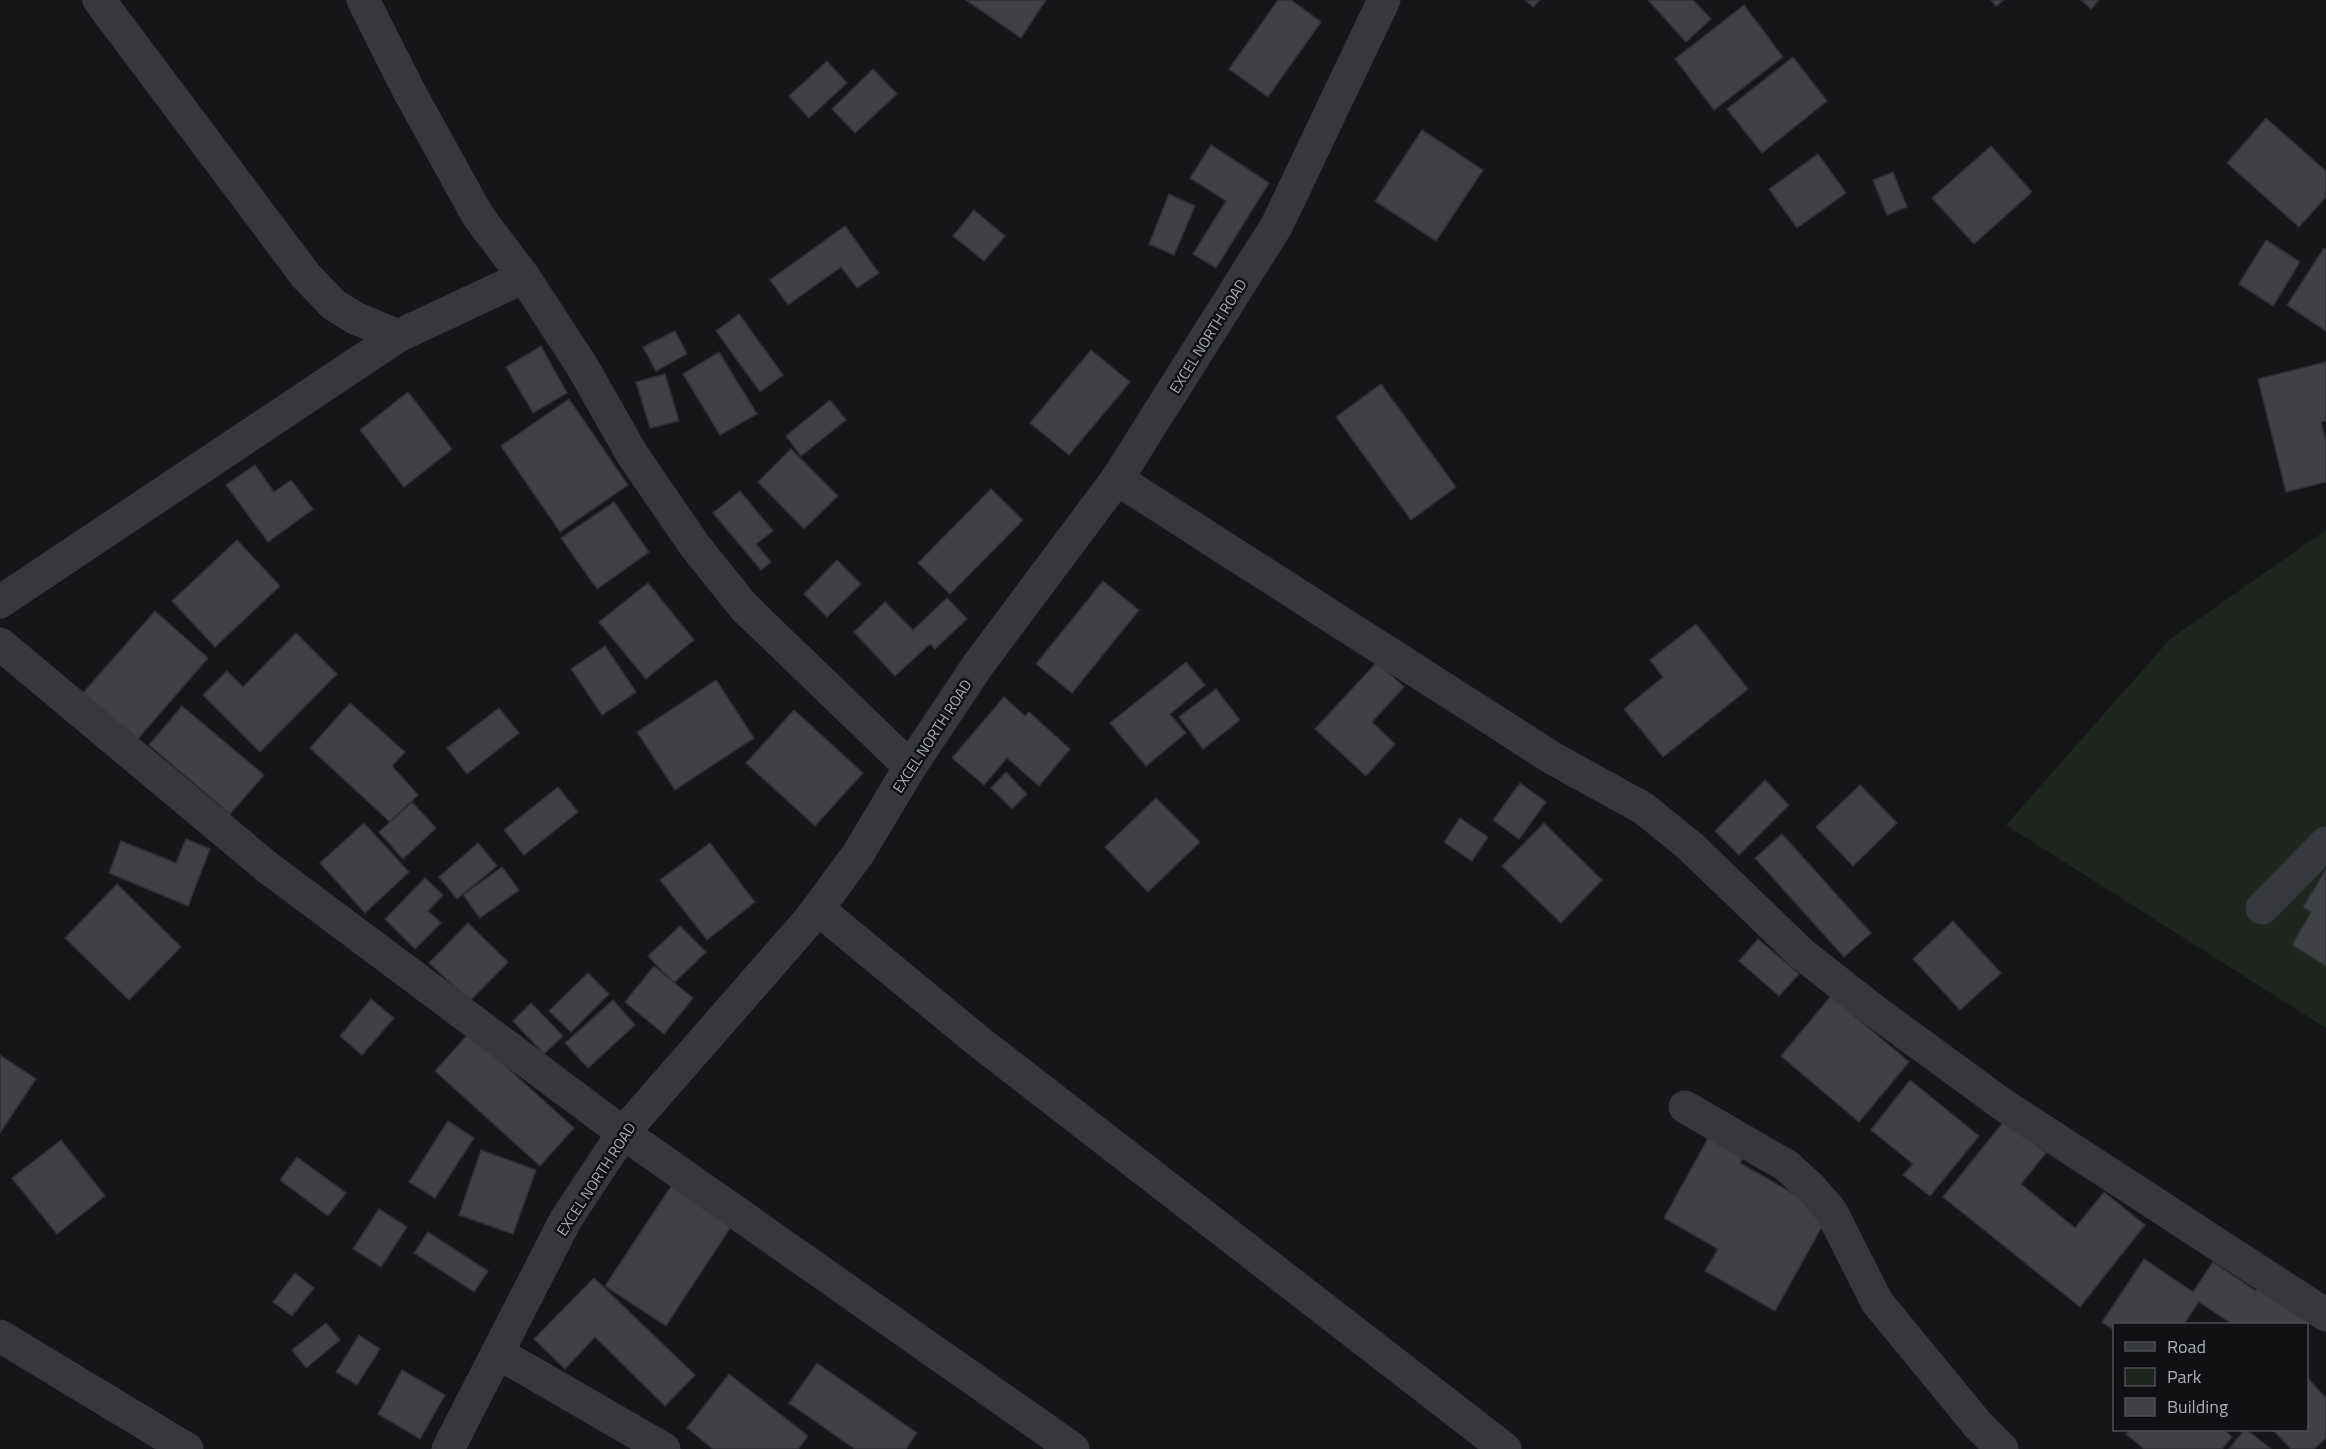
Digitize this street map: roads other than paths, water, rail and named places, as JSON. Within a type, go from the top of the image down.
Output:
[{"type":"street","points":[[99,0],[306,276],[334,305],[355,318],[398,336]]},
{"type":"street","points":[[363,0],[410,93],[478,216],[524,277],[582,366],[632,454],[695,546],[744,607],[910,767]]},
{"type":"street","name":"EXCEL NORTH ROAD","points":[[448,1449],[566,1219],[622,1133],[818,909],[858,854],[910,767],[978,665],[1117,479],[1277,225],[1384,0]]},
{"type":"street","points":[[0,602],[398,336],[524,277]]},
{"type":"street","points":[[1117,479],[1554,759],[1643,808],[1690,846],[1802,954],[1876,1012],[2002,1104],[2326,1315]]},
{"type":"street","points":[[0,644],[267,867],[622,1133],[1073,1449]]},
{"type":"street","points":[[2262,908],[2326,843]]},
{"type":"street","points":[[818,909],[978,1041],[1505,1449]]},
{"type":"street","points":[[1685,1107],[1787,1166],[1811,1188],[1831,1211],[1877,1302],[1978,1425],[2002,1449]]},
{"type":"street","points":[[0,1336],[187,1449]]},
{"type":"street","points":[[498,1353],[664,1449]]}]
